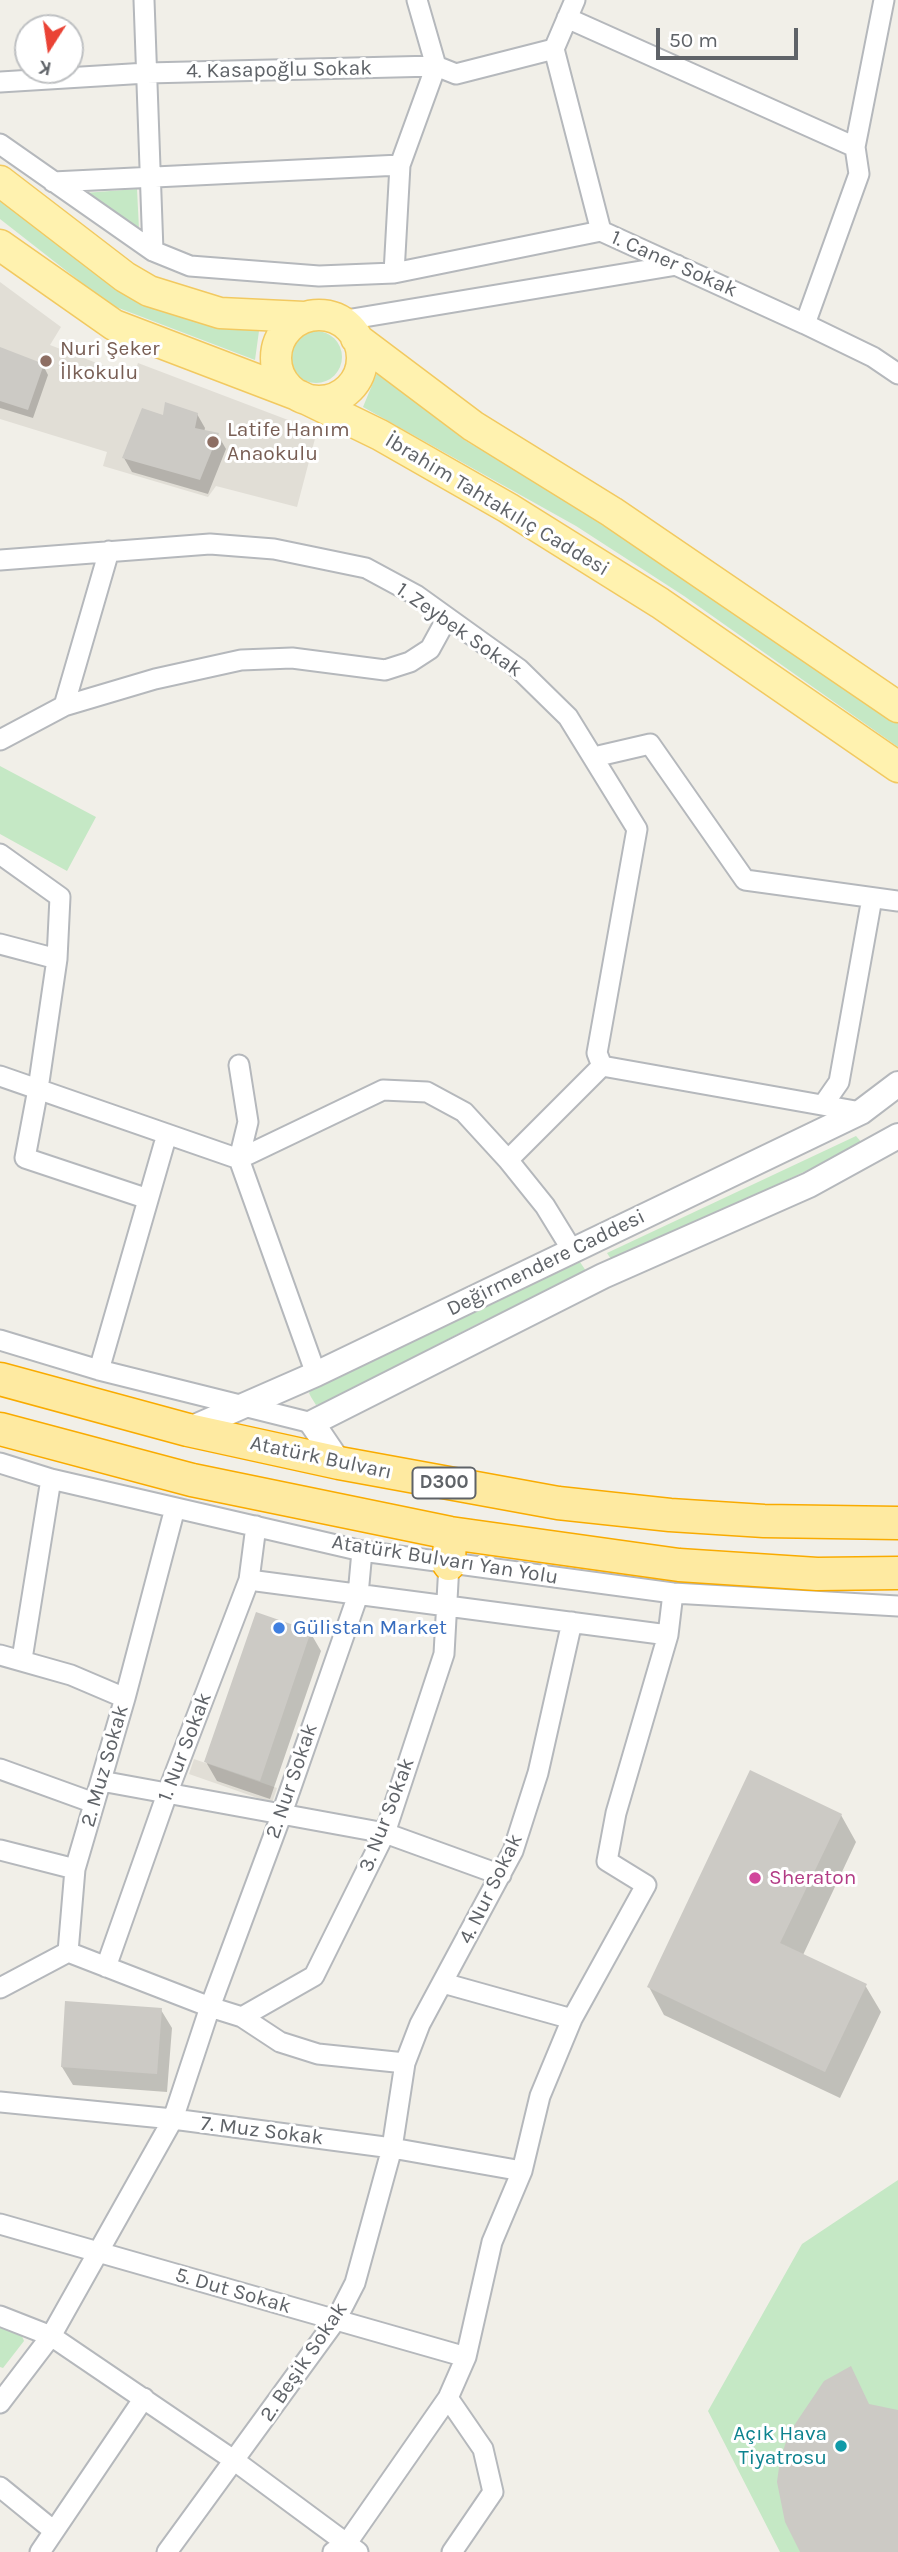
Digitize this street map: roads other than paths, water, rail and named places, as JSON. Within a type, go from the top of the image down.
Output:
[{"type":"highway","name":"Atatürk Bulvarı","points":[[0,1379],[188,1430],[340,1463],[570,1504],[670,1515],[750,1520],[898,1523]]},
{"type":"highway","name":"D300","points":[[0,1429],[192,1480],[450,1533],[679,1565],[817,1574],[898,1573]]},
{"type":"highway","points":[[864,1522],[898,1510]]},
{"type":"highway","points":[[449,1564],[450,1533]]},
{"type":"main road","points":[[0,181],[114,270],[149,291],[220,313],[304,317],[316,315],[348,329],[473,426],[612,512],[898,707]]},
{"type":"main road","name":"İbrahim Tahtakılıç Caddesi","points":[[0,245],[114,325],[300,396],[380,435],[531,522],[660,603],[898,767]]},
{"type":"main road","points":[[304,317],[293,323],[283,334],[277,347],[276,362],[284,382],[300,396],[312,400],[335,397],[354,383],[362,360],[348,329]]},
{"type":"street","points":[[144,0],[153,251]]},
{"type":"street","points":[[394,273],[400,165],[436,66],[417,0]]},
{"type":"street","points":[[575,0],[554,49],[601,231]]},
{"type":"street","points":[[805,324],[859,174],[855,147],[884,0]]},
{"type":"street","points":[[567,19],[855,147]]},
{"type":"street","name":"4. Kasapoğlu Sokak","points":[[0,82],[147,73],[436,66],[456,74],[554,49]]},
{"type":"street","name":"1. Caner Sokak","points":[[0,144],[153,251],[190,266],[319,276],[394,273],[601,231],[805,324],[873,357],[898,374]]},
{"type":"street","points":[[53,182],[400,165]]},
{"type":"street","points":[[348,329],[677,265]]},
{"type":"street","name":"1. Zeybek Sokak","points":[[0,558],[210,544],[274,550],[366,568],[416,594],[519,669],[568,718],[637,829],[597,1053],[602,1066]]},
{"type":"street","points":[[64,706],[110,551]]},
{"type":"street","points":[[0,740],[64,706],[155,679],[241,660],[292,659],[385,670],[410,662],[430,649],[447,618]]},
{"type":"street","points":[[594,757],[650,744],[745,880],[898,901]]},
{"type":"street","points":[[0,854],[60,897],[57,959],[25,1158],[148,1199]]},
{"type":"street","points":[[823,1105],[839,1082],[872,898]]},
{"type":"street","points":[[0,944],[57,959]]},
{"type":"street","points":[[239,1065],[248,1122],[239,1159],[316,1374]]},
{"type":"street","points":[[508,1160],[602,1066],[861,1112],[891,1140]]},
{"type":"street","points":[[0,1076],[239,1159],[383,1090],[427,1092],[464,1112],[508,1160],[603,1276]]},
{"type":"street","name":"Değirmendere Caddesi","points":[[188,1430],[316,1374],[861,1112],[898,1084]]},
{"type":"street","points":[[99,1370],[167,1134]]},
{"type":"street","name":"Değirmendere Caddesi","points":[[312,1423],[603,1276],[809,1185],[891,1140]]},
{"type":"street","points":[[0,1340],[99,1370],[312,1423],[340,1463]]},
{"type":"street","name":"Atatürk Bulvarı Yan Yolu","points":[[0,1464],[51,1479],[362,1551],[673,1593],[898,1606]]},
{"type":"street","points":[[22,1660],[51,1479]]},
{"type":"street","name":"2. Muz Sokak","points":[[68,1952],[75,1869],[125,1698],[175,1508]]},
{"type":"street","name":"1. Nur Sokak","points":[[106,1967],[167,1794],[249,1580],[256,1526]]},
{"type":"street","name":"2. Nur Sokak","points":[[4,2392],[51,2336],[173,2119],[210,2007],[281,1816],[358,1595],[362,1551]]},
{"type":"street","name":"3. Nur Sokak","points":[[242,2017],[314,1976],[385,1833],[443,1654],[449,1564]]},
{"type":"street","points":[[249,1580],[668,1635]]},
{"type":"street","points":[[0,2316],[51,2336],[144,2398],[235,2461],[346,2549],[448,2398],[466,2357],[492,2242],[522,2171],[540,2096],[572,2019],[646,1885],[607,1861],[616,1813],[668,1635],[673,1593]]},
{"type":"street","name":"4. Nur Sokak","points":[[392,2148],[405,2063],[420,2024],[513,1851],[538,1773],[572,1622]]},
{"type":"street","points":[[0,1654],[71,1675],[125,1698]]},
{"type":"street","points":[[0,1769],[94,1803]]},
{"type":"street","points":[[101,1781],[385,1833],[501,1874]]},
{"type":"street","points":[[0,1850],[75,1869]]},
{"type":"street","points":[[0,1988],[68,1952],[242,2017],[280,2042],[318,2054],[405,2063]]},
{"type":"street","points":[[443,1983],[572,2019]]},
{"type":"street","name":"7. Muz Sokak","points":[[0,2102],[173,2119],[392,2148],[522,2171]]},
{"type":"street","name":"2. Beşik Sokak","points":[[167,2552],[336,2320],[355,2283],[392,2148]]},
{"type":"street","name":"5. Dut Sokak","points":[[0,2224],[466,2357]]},
{"type":"street","points":[[40,2552],[144,2398]]},
{"type":"street","points":[[448,2398],[483,2449],[493,2492],[452,2552]]},
{"type":"street","points":[[0,2487],[54,2531]]},
{"type":"place","name":"Nuri Şeker İlkokulu","points":[[46,361]]},
{"type":"place","name":"Latife Hanım Anaokulu","points":[[213,442]]},
{"type":"place","name":"Gülistan Market","points":[[279,1628]]},
{"type":"place","name":"Sheraton","points":[[755,1878]]},
{"type":"place","name":"Açık Hava Tiyatrosu","points":[[841,2446]]}]
